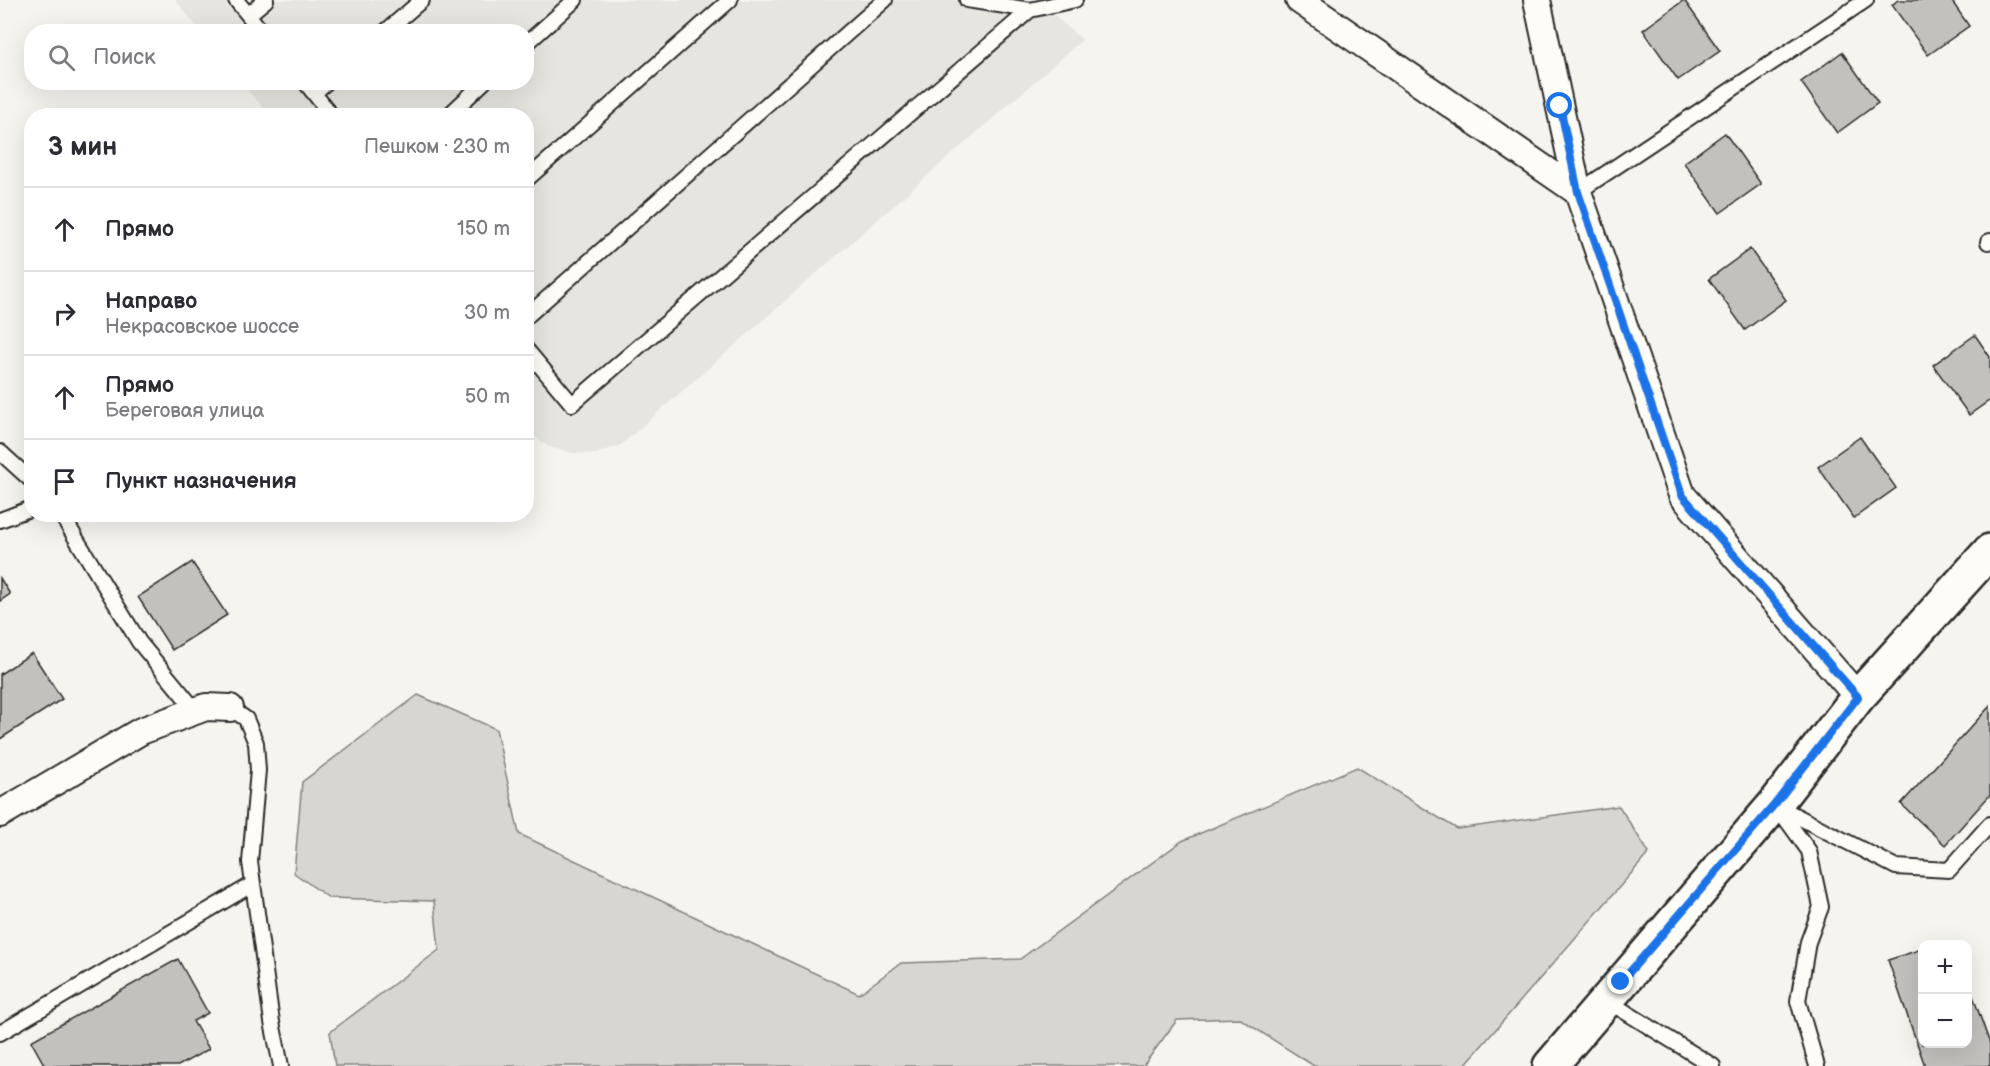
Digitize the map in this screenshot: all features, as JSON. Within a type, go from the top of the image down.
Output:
[{"type":"main road","points":[[1550,1066],[1775,804],[1858,697],[1990,551]]},
{"type":"street","points":[[1299,0],[1578,192]]},
{"type":"street","points":[[1537,0],[1578,192],[1682,495],[1858,697]]},
{"type":"street","points":[[0,814],[141,731],[206,707],[230,708]]},
{"type":"lane","points":[[236,0],[255,24]]},
{"type":"lane","points":[[248,15],[266,0]]},
{"type":"lane","points":[[395,24],[422,0]]},
{"type":"lane","points":[[534,37],[575,0]]},
{"type":"lane","points":[[534,173],[730,0]]},
{"type":"lane","points":[[534,309],[885,0]]},
{"type":"lane","points":[[967,0],[1030,10],[1075,0]]},
{"type":"lane","points":[[1578,192],[1866,0]]},
{"type":"lane","points":[[534,359],[572,404],[1030,10]]},
{"type":"lane","points":[[312,90],[326,108]]},
{"type":"lane","points":[[456,108],[476,90]]},
{"type":"lane","points":[[0,452],[24,474]]},
{"type":"lane","points":[[0,520],[24,511]]},
{"type":"lane","points":[[66,522],[139,642],[196,711]]},
{"type":"lane","points":[[230,708],[246,719],[256,743],[258,770],[250,862],[272,1022],[281,1066]]},
{"type":"lane","points":[[1775,804],[1896,867],[1949,870],[1990,824]]},
{"type":"lane","points":[[1775,804],[1809,850],[1821,907],[1808,942],[1798,1001],[1817,1066]]},
{"type":"lane","points":[[0,1033],[254,884]]},
{"type":"lane","points":[[1606,1000],[1713,1066]]},
{"type":"shaded area","points":[[175,0],[1010,0],[1043,5],[1082,40],[621,445],[596,454],[574,453],[549,447],[534,436],[534,108],[263,108],[248,90],[534,90],[534,24],[195,24]]},
{"type":"shaded area","points":[[418,695],[496,729],[519,834],[859,994],[901,963],[1020,959],[1182,841],[1357,767],[1457,829],[1619,806],[1649,853],[1464,1066],[1314,1066],[1239,1018],[1177,1020],[1143,1066],[335,1066],[330,1032],[439,950],[434,901],[329,898],[294,873],[302,782]]},
{"type":"building","points":[[1684,0],[1720,51],[1678,80],[1643,30]]},
{"type":"building","points":[[1898,0],[1951,0],[1969,26],[1928,55],[1892,5]]},
{"type":"building","points":[[1842,52],[1878,103],[1837,133],[1801,82]]},
{"type":"building","points":[[1725,133],[1761,184],[1720,213],[1684,163]]},
{"type":"building","points":[[1750,249],[1786,300],[1745,330],[1709,279]]},
{"type":"building","points":[[1975,335],[1990,357],[1990,400],[1969,415],[1933,365]]},
{"type":"building","points":[[1860,437],[1896,488],[1854,518],[1818,467]]},
{"type":"building","points":[[192,562],[227,615],[172,650],[138,597]]},
{"type":"building","points":[[0,578],[10,594],[0,601]]},
{"type":"building","points":[[32,653],[62,699],[0,739],[0,674]]},
{"type":"building","points":[[1990,706],[1990,795],[1945,845],[1901,804]]},
{"type":"building","points":[[1918,950],[1918,1046],[1888,960]]},
{"type":"building","points":[[178,959],[208,1013],[193,1021],[209,1049],[178,1066],[45,1066],[31,1041]]},
{"type":"building","points":[[1972,993],[1990,1044],[1990,1066],[1925,1066],[1919,1048],[1972,1048]]},
{"type":"route","points":[[1560,106],[1578,192],[1682,495],[1858,697],[1775,804],[1621,982]]}]
